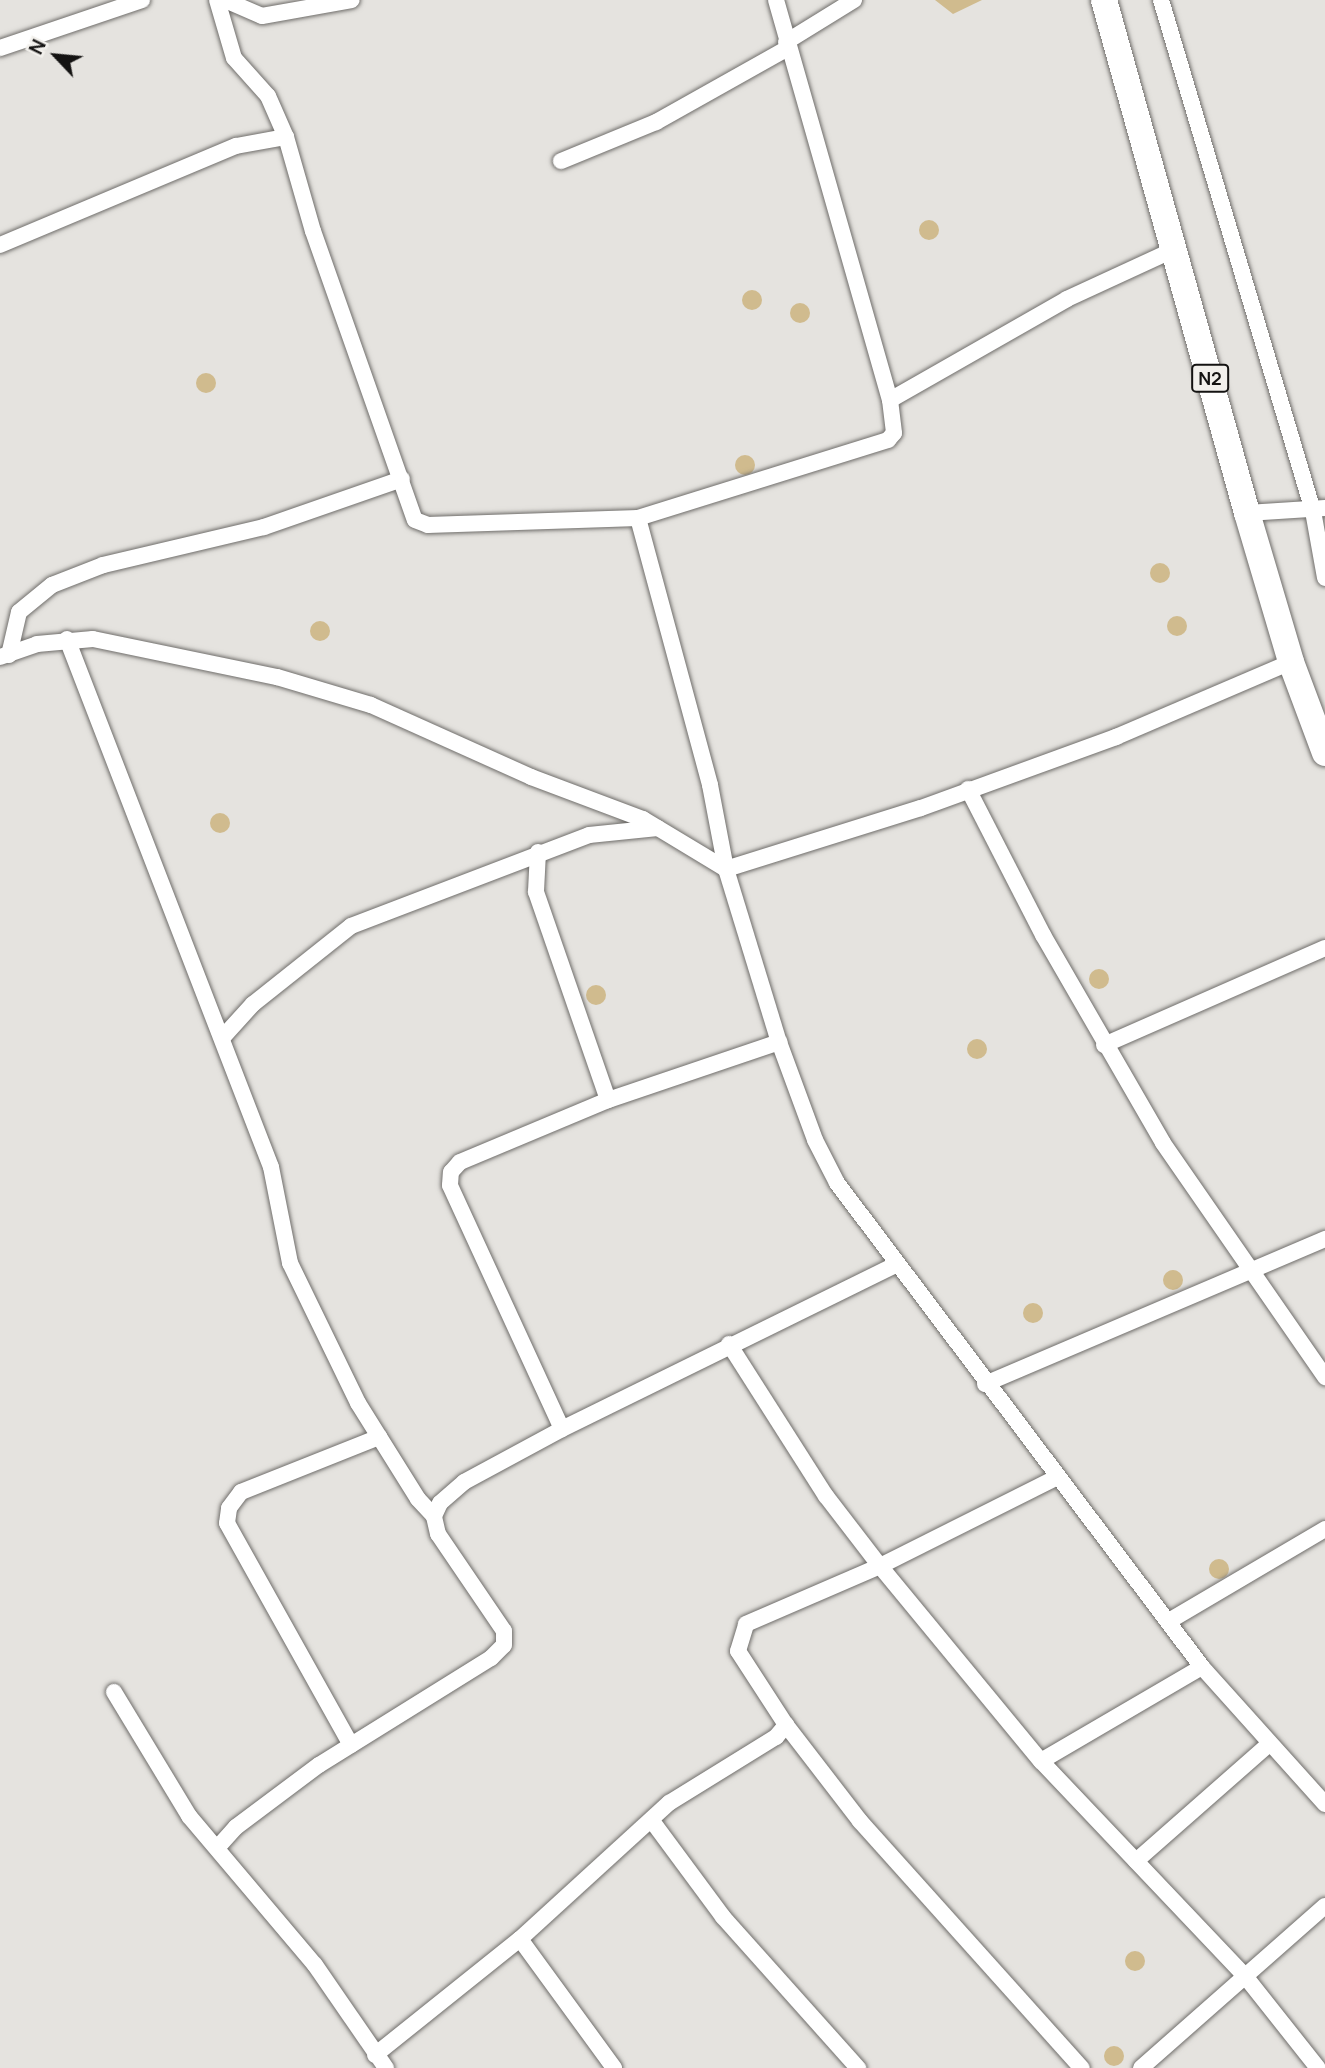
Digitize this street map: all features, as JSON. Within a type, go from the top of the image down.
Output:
[{"type":"highway","name":"N2","points":[[1104,0],[1247,513],[1291,662],[1325,753]]},
{"type":"street","points":[[0,48],[142,0]]},
{"type":"street","points":[[217,0],[234,58],[268,96],[286,137],[313,231],[415,520],[428,526],[638,518],[888,440],[894,433],[890,400],[776,0]]},
{"type":"street","points":[[225,0],[262,16],[352,0]]},
{"type":"street","points":[[561,161],[668,116],[787,45],[854,0]]},
{"type":"street","points":[[1161,0],[1319,509],[1325,578]]},
{"type":"street","points":[[0,245],[236,146],[286,137]]},
{"type":"street","points":[[890,400],[1067,299],[1175,249]]},
{"type":"street","points":[[5,656],[19,612],[52,585],[103,565],[264,527],[402,479]]},
{"type":"street","points":[[1247,513],[1319,509]]},
{"type":"street","points":[[638,518],[710,785],[726,869],[779,1042],[815,1140],[837,1183],[985,1384],[1202,1667],[1268,1745],[1325,1804]]},
{"type":"street","points":[[5,656],[37,643],[67,639],[129,645],[277,677],[371,705],[658,828],[726,869],[921,808],[1116,737],[1291,662]]},
{"type":"street","points":[[67,639],[271,1167],[290,1263],[379,1437],[434,1516],[438,1534],[504,1631],[504,1645],[491,1658],[351,1745],[236,1827],[218,1847]]},
{"type":"street","points":[[968,789],[1104,1045],[1185,1177],[1253,1270],[1325,1377]]},
{"type":"street","points":[[223,1037],[253,1004],[351,926],[538,852],[589,835],[658,828]]},
{"type":"street","points":[[538,852],[537,892],[608,1100]]},
{"type":"street","points":[[1104,1045],[1325,947]]},
{"type":"street","points":[[562,1429],[450,1185],[451,1172],[460,1161],[608,1100],[779,1042]]},
{"type":"street","points":[[985,1384],[1325,1239]]},
{"type":"street","points":[[434,1516],[440,1503],[464,1482],[729,1344],[897,1264]]},
{"type":"street","points":[[729,1344],[826,1496],[880,1566],[1041,1761],[1245,1976],[1318,2068]]},
{"type":"street","points":[[351,1745],[227,1523],[229,1508],[241,1492],[379,1437]]},
{"type":"street","points":[[1056,1478],[880,1566],[746,1624],[738,1651],[786,1725],[860,1821],[1082,2068]]},
{"type":"street","points":[[1169,1621],[1325,1529]]},
{"type":"street","points":[[1041,1761],[1202,1667]]},
{"type":"street","points":[[114,1692],[189,1816],[218,1847],[315,1965],[386,2068]]},
{"type":"street","points":[[375,2055],[520,1939],[669,1803],[776,1737],[786,1725]]},
{"type":"street","points":[[1136,1861],[1268,1745]]},
{"type":"street","points":[[652,1821],[723,1917],[858,2068]]},
{"type":"street","points":[[1141,2068],[1325,1906]]},
{"type":"street","points":[[520,1939],[614,2068]]},
{"type":"building","points":[[935,0],[982,0],[953,14]]},
{"type":"building","points":[[929,220],[936,223],[939,230],[936,237],[929,240],[922,237],[919,230],[922,223]]},
{"type":"building","points":[[752,290],[759,293],[762,300],[759,307],[752,310],[745,307],[742,300],[745,293]]},
{"type":"building","points":[[800,303],[807,306],[810,313],[807,320],[800,323],[793,320],[790,313],[793,306]]},
{"type":"building","points":[[206,373],[213,376],[216,383],[213,390],[206,393],[199,390],[196,383],[199,376]]},
{"type":"building","points":[[745,455],[752,458],[755,465],[752,472],[745,475],[738,472],[735,465],[738,458]]},
{"type":"building","points":[[1160,563],[1167,566],[1170,573],[1167,580],[1160,583],[1153,580],[1150,573],[1153,566]]},
{"type":"building","points":[[1177,616],[1184,619],[1187,626],[1184,633],[1177,636],[1170,633],[1167,626],[1170,619]]},
{"type":"building","points":[[320,621],[327,624],[330,631],[327,638],[320,641],[313,638],[310,631],[313,624]]},
{"type":"building","points":[[220,813],[227,816],[230,823],[227,830],[220,833],[213,830],[210,823],[213,816]]},
{"type":"building","points":[[1099,969],[1106,972],[1109,979],[1106,986],[1099,989],[1092,986],[1089,979],[1092,972]]},
{"type":"building","points":[[596,985],[603,988],[606,995],[603,1002],[596,1005],[589,1002],[586,995],[589,988]]},
{"type":"building","points":[[977,1039],[984,1042],[987,1049],[984,1056],[977,1059],[970,1056],[967,1049],[970,1042]]},
{"type":"building","points":[[1173,1270],[1180,1273],[1183,1280],[1180,1287],[1173,1290],[1166,1287],[1163,1280],[1166,1273]]},
{"type":"building","points":[[1033,1303],[1040,1306],[1043,1313],[1040,1320],[1033,1323],[1026,1320],[1023,1313],[1026,1306]]},
{"type":"building","points":[[1219,1559],[1226,1562],[1229,1569],[1226,1576],[1219,1579],[1212,1576],[1209,1569],[1212,1562]]},
{"type":"building","points":[[1135,1951],[1142,1954],[1145,1961],[1142,1968],[1135,1971],[1128,1968],[1125,1961],[1128,1954]]},
{"type":"building","points":[[1114,2046],[1121,2049],[1124,2056],[1121,2063],[1114,2066],[1107,2063],[1104,2056],[1107,2049]]}]
